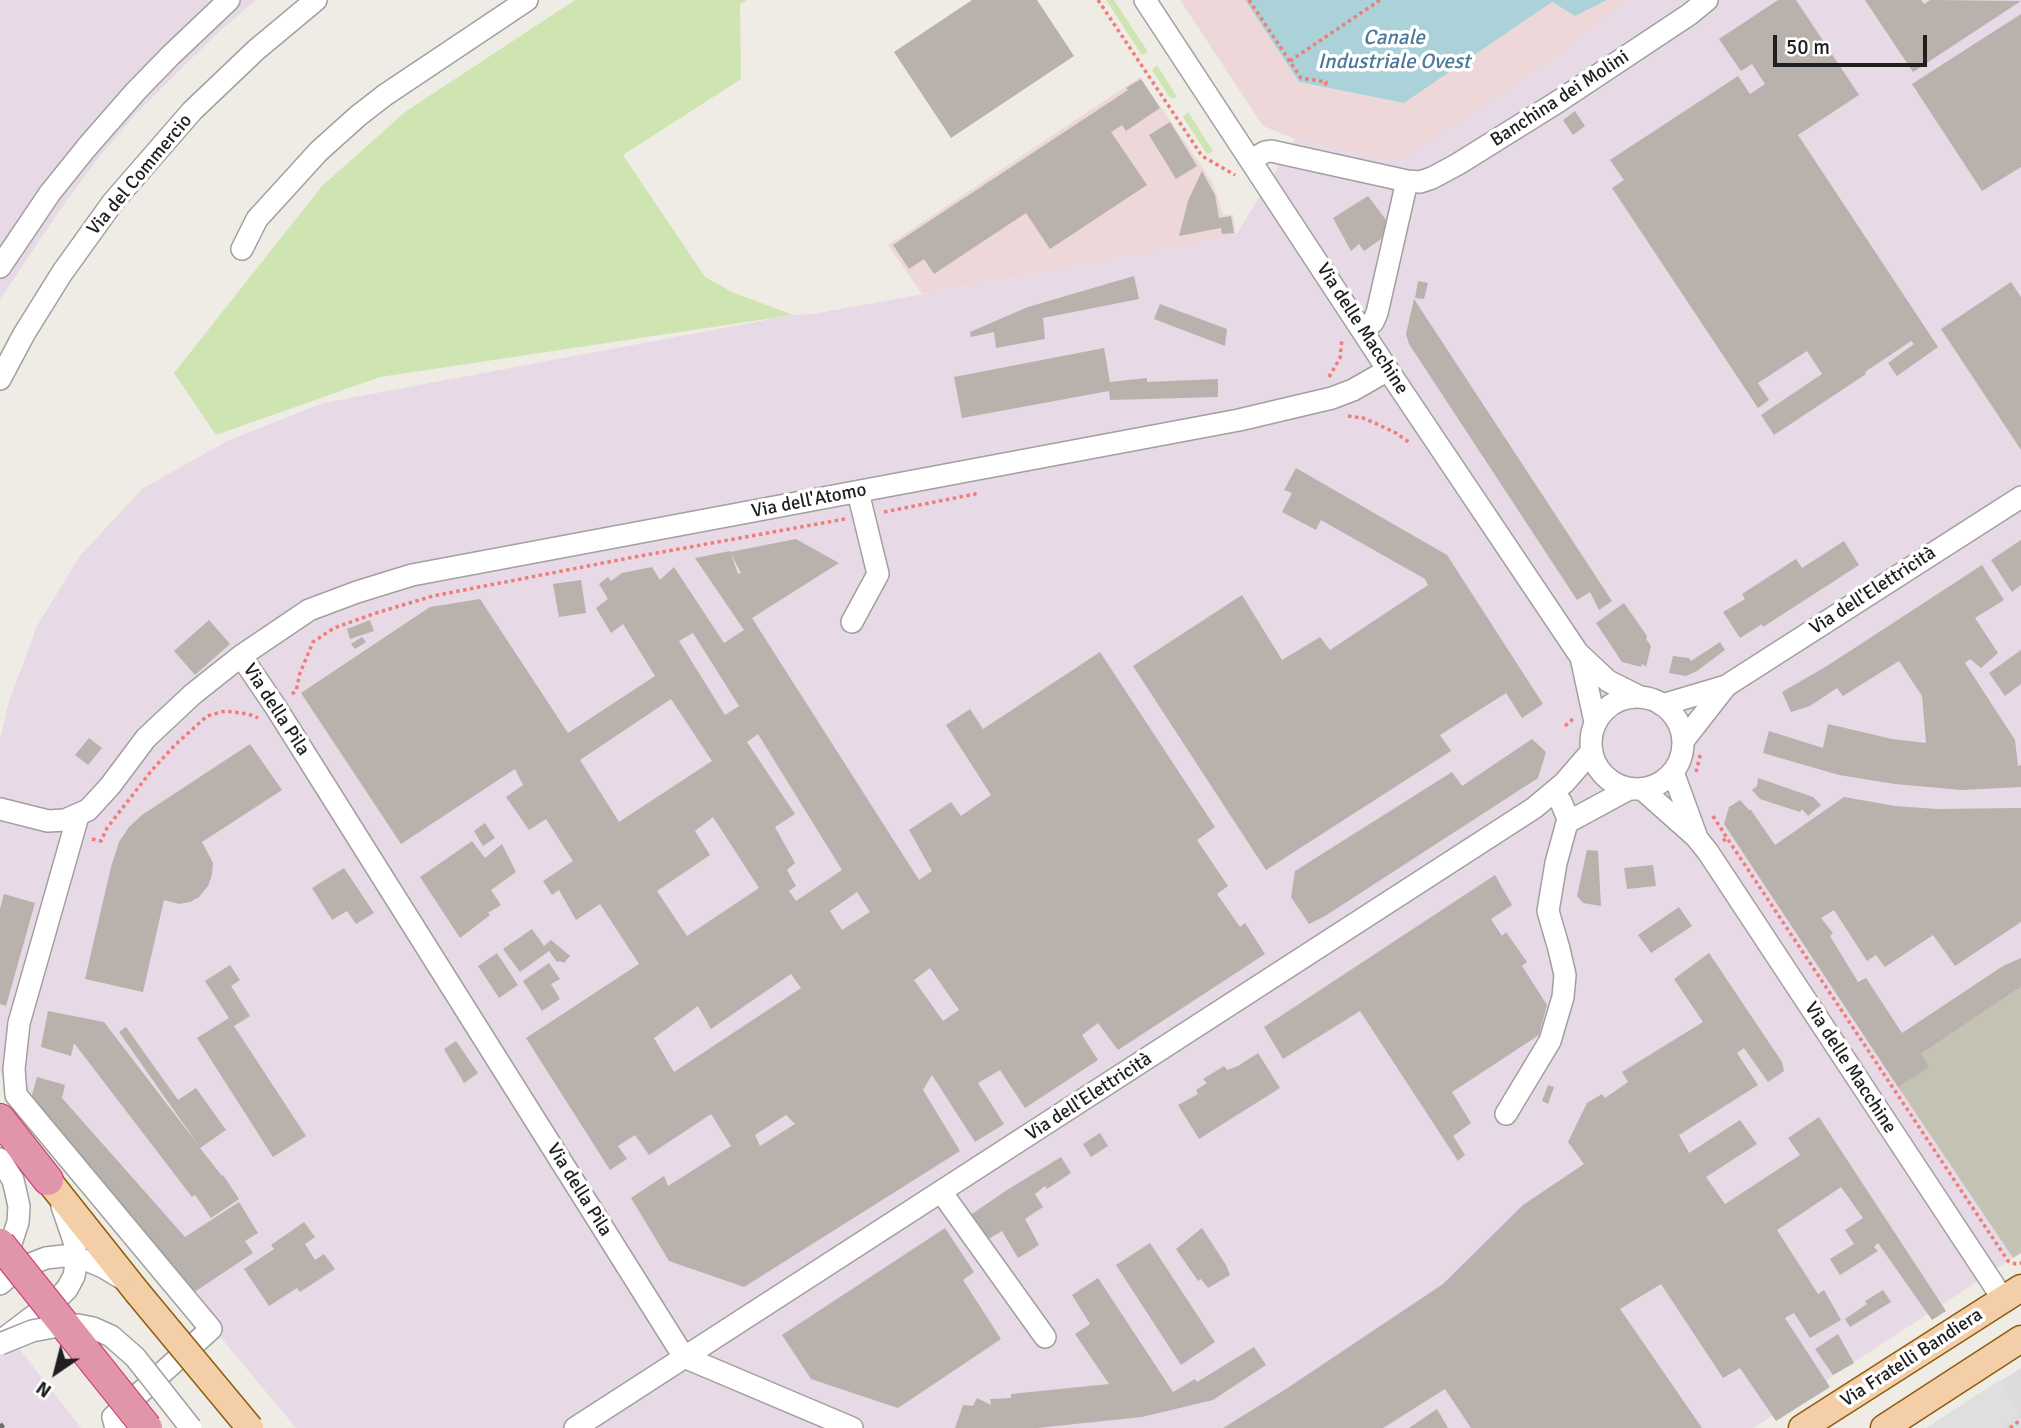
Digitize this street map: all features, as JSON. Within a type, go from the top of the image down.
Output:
[{"type":"highway","points":[[0,1119],[48,1180]]},
{"type":"highway","points":[[0,1244],[147,1428]]},
{"type":"main road","points":[[48,1180],[250,1428]]},
{"type":"main road","points":[[2012,1294],[2021,1325]]},
{"type":"main road","name":"Via Fratelli Bandiera","points":[[1802,1428],[2012,1294]]},
{"type":"main road","points":[[1886,1427],[2021,1339]]},
{"type":"street","points":[[0,267],[50,193],[87,147],[162,64],[229,0]]},
{"type":"street","name":"Via del Commercio","points":[[0,380],[24,334],[62,273],[113,202],[192,111],[256,50],[316,0]]},
{"type":"street","points":[[242,248],[257,219],[320,151],[358,116],[527,0]]},
{"type":"street","name":"Via delle Macchine","points":[[1145,0],[1251,160],[1352,333],[1388,370],[1581,657],[1608,681],[1640,697]]},
{"type":"street","name":"Banchina dei Molini","points":[[1251,160],[1271,151],[1407,181],[1420,182],[1432,178],[1559,101],[1707,0]]},
{"type":"street","points":[[1352,333],[1373,321],[1377,313],[1407,181]]},
{"type":"street","name":"Via dell'Atomo","points":[[241,656],[309,610],[412,575],[1239,420],[1332,398],[1353,390],[1388,370]]},
{"type":"street","points":[[852,622],[878,573],[858,492]]},
{"type":"street","name":"Via dell'Elettricità","points":[[1662,705],[1726,686],[2021,497]]},
{"type":"street","name":"Via della Pila","points":[[78,816],[98,801],[146,738],[164,719],[241,656],[684,1357]]},
{"type":"street","name":"Via delle Macchine","points":[[1581,657],[1586,718]]},
{"type":"street","name":"Via dell'Elettricità","points":[[1693,742],[1726,686]]},
{"type":"street","points":[[1640,697],[1662,705],[1693,742],[1673,772],[1663,782],[1650,788],[1621,787],[1608,780],[1598,769],[1591,752],[1591,734],[1586,718],[1625,698],[1640,697]]},
{"type":"street","name":"Via dell'Elettricità","points":[[575,1428],[1534,808],[1553,793],[1591,752]]},
{"type":"street","name":"Via delle Macchine","points":[[1673,772],[1696,837],[2012,1294]]},
{"type":"street","points":[[1568,822],[1635,789]]},
{"type":"street","name":"Via delle Macchine","points":[[1635,789],[1696,837]]},
{"type":"street","points":[[1506,1114],[1547,1047],[1561,1005],[1564,975],[1548,911],[1556,863],[1568,822],[1567,813],[1553,793]]},
{"type":"street","points":[[0,809],[48,821],[78,816]]},
{"type":"street","points":[[78,816],[19,1023],[14,1069],[16,1095],[211,1329],[113,1417],[116,1428]]},
{"type":"street","points":[[0,1158],[13,1180],[19,1206],[16,1230],[0,1273]]},
{"type":"street","points":[[0,1343],[67,1289],[74,1276],[76,1257],[72,1234],[65,1212],[48,1180]]},
{"type":"street","points":[[942,1192],[1045,1337]]},
{"type":"street","points":[[0,1284],[13,1273],[38,1261],[63,1255],[103,1267],[126,1281],[137,1292]]},
{"type":"street","points":[[0,1343],[32,1331],[78,1325],[111,1336],[135,1357],[191,1428]]},
{"type":"street","points":[[684,1357],[852,1428]]},
{"type":"path","points":[[1098,0],[1202,156],[1239,179]]},
{"type":"path","points":[[1250,0],[1301,78],[1326,82],[1325,87]]},
{"type":"path","points":[[1290,61],[1380,0]]},
{"type":"path","points":[[1328,379],[1352,333]]},
{"type":"path","points":[[1336,417],[1363,418],[1396,433],[1413,446]]},
{"type":"path","points":[[87,838],[101,841],[107,828],[152,770],[207,716],[215,712],[235,711],[258,718],[296,691],[300,673],[313,642],[334,628],[376,613],[446,594],[975,494],[972,481]]},
{"type":"path","points":[[1565,726],[1572,720],[1586,718]]},
{"type":"path","points":[[1693,742],[1695,774]]},
{"type":"path","points":[[1708,809],[1988,1232],[2008,1261],[2021,1263]]},
{"type":"path","points":[[1717,845],[1727,838]]},
{"type":"path","points":[[2010,1428],[2019,1422]]},
{"type":"shaded area","points":[[0,0],[256,0],[221,30],[136,114],[100,156],[0,299]]},
{"type":"shaded area","points":[[1180,0],[1245,0],[1299,82],[1404,103],[1552,2],[1575,16],[1607,0],[1627,0],[1564,52],[1397,163],[1295,139],[1263,126]]},
{"type":"shaded area","points":[[1627,0],[2021,0],[2021,987],[1921,1054],[1898,1087],[2013,1258],[1754,1428],[296,1428],[0,1072],[0,740],[9,701],[37,626],[80,556],[142,489],[227,441],[323,403],[1236,235],[1295,139],[1397,162],[1564,52]]},
{"type":"shaded area","points":[[1140,77],[1213,183],[1223,215],[1233,214],[1236,235],[922,294],[888,245]]},
{"type":"shaded area","points":[[2021,987],[2021,1253],[2013,1258],[1898,1087],[1921,1054]]},
{"type":"shaded area","points":[[0,1324],[81,1428],[0,1428]]},
{"type":"shaded area","points":[[2021,1368],[2021,1428],[1927,1428]]},
{"type":"shaded area","points":[[2000,1380],[2020,1415],[2002,1428],[1926,1428]]},
{"type":"green space","points":[[575,0],[747,0],[740,4],[741,79],[623,155],[705,277],[732,292],[793,315],[380,377],[216,435],[174,373],[322,186],[405,112]]},
{"type":"green space","points":[[1106,0],[1114,0],[1148,52],[1142,55]]},
{"type":"green space","points":[[1157,65],[1177,97],[1171,99],[1152,70]]},
{"type":"green space","points":[[1188,112],[1213,151],[1210,153],[1207,154],[1183,117]]},
{"type":"water","name":"Canale Industriale Ovest","points":[[1245,0],[1607,0],[1575,16],[1552,2],[1404,103],[1299,82]]},
{"type":"building","points":[[972,0],[1037,0],[1074,56],[951,138],[894,52]]},
{"type":"building","points":[[1778,0],[1796,0],[1859,95],[1798,135],[1938,347],[1897,376],[1888,363],[1914,344],[1911,341],[1774,435],[1761,415],[1822,374],[1807,351],[1758,383],[1769,400],[1758,408],[1612,188],[1624,180],[1610,160],[1738,76],[1750,94],[1765,84],[1752,64],[1741,71],[1719,39]]},
{"type":"building","points":[[1865,0],[1921,0],[1924,4],[1930,0],[2021,1],[1913,72]]},
{"type":"building","points":[[2021,14],[2021,167],[1982,191],[1912,84]]},
{"type":"building","points":[[1141,79],[1160,108],[1126,131],[1122,125],[1111,132],[1147,185],[1050,249],[1026,213],[934,274],[924,259],[909,269],[893,245]]},
{"type":"building","points":[[1575,111],[1585,126],[1573,135],[1563,120]]},
{"type":"building","points":[[1170,122],[1197,166],[1176,179],[1149,135]]},
{"type":"building","points":[[1202,171],[1215,195],[1219,218],[1231,216],[1234,233],[1222,234],[1221,228],[1179,236],[1188,201]]},
{"type":"building","points":[[1368,196],[1389,224],[1387,231],[1364,251],[1359,244],[1351,251],[1333,218]]},
{"type":"building","points":[[1134,276],[1139,299],[1043,318],[1045,339],[996,348],[994,332],[971,337],[970,332],[1028,307]]},
{"type":"building","points":[[1418,281],[1428,283],[1424,299],[1415,298]]},
{"type":"building","points":[[2011,282],[2021,297],[2021,450],[1941,329]]},
{"type":"building","points":[[1414,299],[1612,601],[1599,610],[1590,592],[1577,600],[1409,344],[1406,334]]},
{"type":"building","points":[[1160,304],[1227,329],[1225,346],[1154,319]]},
{"type":"building","points":[[1104,348],[1110,382],[1147,378],[1147,382],[1218,379],[1218,397],[1110,400],[1109,391],[962,418],[954,377]]},
{"type":"building","points":[[1296,468],[1447,555],[1543,704],[1522,718],[1506,693],[1440,735],[1451,751],[1266,870],[1133,666],[1242,595],[1282,660],[1320,637],[1330,650],[1428,585],[1425,579],[1321,520],[1316,530],[1282,512],[1292,493],[1284,490]]},
{"type":"building","points":[[796,539],[839,563],[752,618],[919,880],[932,871],[909,830],[951,802],[961,816],[991,795],[946,725],[970,709],[983,729],[1100,652],[1215,827],[1197,840],[1228,886],[1217,894],[1240,927],[1245,923],[1265,954],[1118,1050],[1098,1023],[1082,1035],[1098,1060],[1025,1108],[1000,1070],[978,1083],[1004,1124],[975,1142],[932,1075],[923,1090],[960,1151],[744,1287],[669,1261],[631,1198],[664,1176],[668,1186],[731,1146],[711,1114],[649,1155],[635,1135],[618,1146],[627,1159],[610,1170],[526,1038],[639,964],[600,904],[576,920],[559,890],[552,895],[543,881],[573,861],[546,819],[529,830],[506,797],[523,785],[515,769],[401,844],[301,693],[430,607],[480,599],[568,733],[655,676],[623,624],[611,633],[596,608],[608,599],[599,584],[608,577],[611,581],[622,573],[652,567],[660,580],[674,567],[724,643],[744,630],[695,558]],"holes":[[[731,554],[741,573],[738,574]],[[693,633],[739,706],[725,715],[679,641]],[[671,699],[712,761],[619,822],[580,760]],[[758,734],[842,870],[796,901],[789,891],[796,886],[787,870],[795,863],[775,827],[795,814],[747,742]],[[713,817],[759,888],[687,936],[657,891],[710,855],[695,831]],[[857,892],[870,912],[842,930],[830,911]],[[930,968],[959,1010],[943,1021],[914,980]],[[791,974],[801,988],[674,1072],[654,1038],[698,1006],[711,1029]],[[786,1115],[795,1124],[760,1146],[755,1135]]]},
{"type":"building","points":[[2021,540],[2021,585],[2012,592],[1991,560]]},
{"type":"building","points":[[1844,541],[1859,565],[1763,627],[1762,624],[1740,638],[1723,612],[1745,599],[1742,594],[1796,559],[1802,568]]},
{"type":"building","points":[[1982,565],[2004,600],[1975,618],[1998,653],[1981,668],[1970,659],[1965,663],[2015,740],[2018,766],[2021,765],[2021,787],[1961,790],[1895,784],[1839,775],[1763,753],[1769,731],[1823,748],[1828,724],[1892,739],[1926,743],[1922,696],[1899,661],[1843,696],[1837,688],[1810,706],[1791,712],[1782,692],[1827,666]]},
{"type":"building","points":[[581,580],[586,613],[559,617],[553,584]]},
{"type":"building","points":[[1624,603],[1651,646],[1646,667],[1642,664],[1641,667],[1622,662],[1596,623]]},
{"type":"building","points":[[209,620],[230,644],[195,675],[174,651]]},
{"type":"building","points":[[370,620],[374,631],[350,639],[347,629]]},
{"type":"building","points":[[362,637],[366,642],[355,649],[351,644]]},
{"type":"building","points":[[1720,642],[1725,650],[1697,671],[1686,676],[1669,673],[1673,656],[1689,658],[1691,661]]},
{"type":"building","points":[[2021,650],[2021,684],[2005,696],[1989,673]]},
{"type":"building","points":[[89,738],[102,748],[88,765],[75,755]]},
{"type":"building","points":[[1532,739],[1546,752],[1538,778],[1309,924],[1291,897],[1295,871],[1452,772],[1462,786]]},
{"type":"building","points":[[250,744],[282,790],[202,842],[213,863],[208,886],[199,897],[190,902],[179,904],[164,900],[143,992],[85,979],[111,867],[119,842],[129,827],[142,815]]},
{"type":"building","points":[[1758,778],[1813,797],[1821,805],[1808,816],[1802,809],[1800,812],[1760,799],[1752,790],[1757,786]]},
{"type":"building","points":[[1844,797],[1895,806],[1937,809],[2021,808],[2021,922],[1955,966],[1933,935],[1885,967],[1876,955],[1867,961],[1834,910],[1821,918],[1833,933],[1830,936],[1858,982],[1866,978],[1902,1033],[2003,966],[2021,958],[2021,987],[1921,1054],[1929,1067],[1898,1087],[1724,824],[1729,807],[1740,800],[1751,810],[1775,845]]},
{"type":"building","points":[[485,823],[495,838],[483,846],[474,831]]},
{"type":"building","points":[[472,841],[485,858],[502,844],[516,872],[491,890],[501,905],[460,938],[420,877]]},
{"type":"building","points":[[1587,850],[1598,851],[1601,906],[1583,903],[1577,896]]},
{"type":"building","points":[[1653,865],[1656,886],[1627,889],[1624,868]]},
{"type":"building","points":[[344,868],[374,913],[356,924],[347,911],[332,920],[312,888]]},
{"type":"building","points":[[1495,875],[1512,905],[1491,919],[1502,936],[1506,932],[1527,962],[1522,966],[1547,1005],[1539,1035],[1452,1092],[1471,1123],[1453,1136],[1465,1155],[1458,1161],[1360,1011],[1283,1059],[1264,1027]]},
{"type":"building","points":[[4,894],[35,903],[6,1006],[0,1004],[0,909]]},
{"type":"building","points":[[1679,907],[1692,926],[1651,953],[1638,935]]},
{"type":"building","points":[[532,929],[544,946],[551,940],[570,956],[564,963],[557,962],[549,951],[520,972],[503,949]]},
{"type":"building","points":[[497,953],[518,985],[499,998],[478,966]]},
{"type":"building","points":[[1709,953],[1782,1062],[1784,1071],[1768,1082],[1744,1048],[1737,1053],[1758,1085],[1679,1135],[1689,1153],[1740,1120],[1757,1144],[1706,1177],[1725,1204],[1800,1155],[1788,1138],[1819,1117],[1946,1311],[1932,1320],[1878,1243],[1874,1247],[1878,1251],[1840,1275],[1830,1259],[1854,1244],[1845,1230],[1863,1218],[1841,1187],[1777,1230],[1818,1294],[1824,1290],[1841,1320],[1810,1338],[1794,1313],[1785,1318],[1830,1387],[1776,1421],[1740,1368],[1723,1378],[1661,1284],[1620,1309],[1702,1428],[1471,1428],[1445,1389],[1383,1428],[1223,1428],[1443,1284],[1523,1205],[1584,1164],[1568,1142],[1587,1103],[1602,1094],[1605,1098],[1628,1082],[1622,1072],[1703,1022],[1674,979]]},
{"type":"building","points":[[549,963],[560,979],[551,984],[560,999],[542,1011],[523,981]]},
{"type":"building","points":[[230,965],[240,980],[231,986],[250,1016],[234,1026],[306,1136],[273,1157],[197,1038],[229,1018],[205,981]]},
{"type":"building","points":[[48,1011],[104,1022],[199,1146],[119,1032],[126,1027],[178,1100],[196,1088],[226,1130],[200,1148],[239,1199],[211,1218],[74,1043],[71,1056],[41,1047]]},
{"type":"building","points":[[456,1041],[478,1073],[464,1083],[444,1049]]},
{"type":"building","points":[[1258,1053],[1280,1088],[1199,1139],[1178,1105],[1198,1094],[1196,1090],[1207,1083],[1203,1079],[1224,1066],[1227,1070],[1238,1066]]},
{"type":"building","points":[[37,1077],[65,1085],[62,1098],[185,1237],[239,1202],[258,1233],[245,1241],[253,1253],[190,1295],[30,1102]]},
{"type":"building","points":[[1548,1085],[1554,1087],[1548,1104],[1542,1101]]},
{"type":"building","points":[[1100,1133],[1108,1146],[1091,1157],[1083,1144]]},
{"type":"building","points":[[1061,1157],[1071,1173],[1035,1194],[1043,1207],[1025,1219],[1039,1245],[1018,1258],[1002,1231],[985,1241],[969,1216]]},
{"type":"building","points":[[304,1222],[315,1237],[305,1244],[315,1260],[324,1254],[335,1269],[300,1292],[297,1288],[269,1306],[244,1269],[274,1249],[271,1245]]},
{"type":"building","points":[[945,1228],[974,1272],[963,1280],[1001,1339],[898,1408],[811,1379],[782,1335]]},
{"type":"building","points":[[1202,1228],[1230,1275],[1208,1288],[1201,1279],[1198,1281],[1176,1249]]},
{"type":"building","points":[[1150,1243],[1215,1342],[1181,1365],[1116,1265]]},
{"type":"building","points":[[1098,1278],[1173,1392],[1195,1379],[1197,1382],[1254,1347],[1266,1365],[1213,1400],[1142,1417],[1037,1428],[955,1428],[963,1405],[973,1406],[977,1398],[991,1405],[990,1399],[1011,1398],[1011,1394],[1109,1384],[1075,1334],[1090,1324],[1072,1295]]},
{"type":"building","points":[[1883,1290],[1891,1302],[1850,1327],[1845,1319],[1867,1304],[1865,1301]]},
{"type":"building","points":[[1838,1334],[1854,1363],[1833,1375],[1815,1349]]},
{"type":"building","points":[[1437,1409],[1448,1428],[1409,1428]]},
{"type":"railway","points":[[0,1424],[3,1428]]}]
